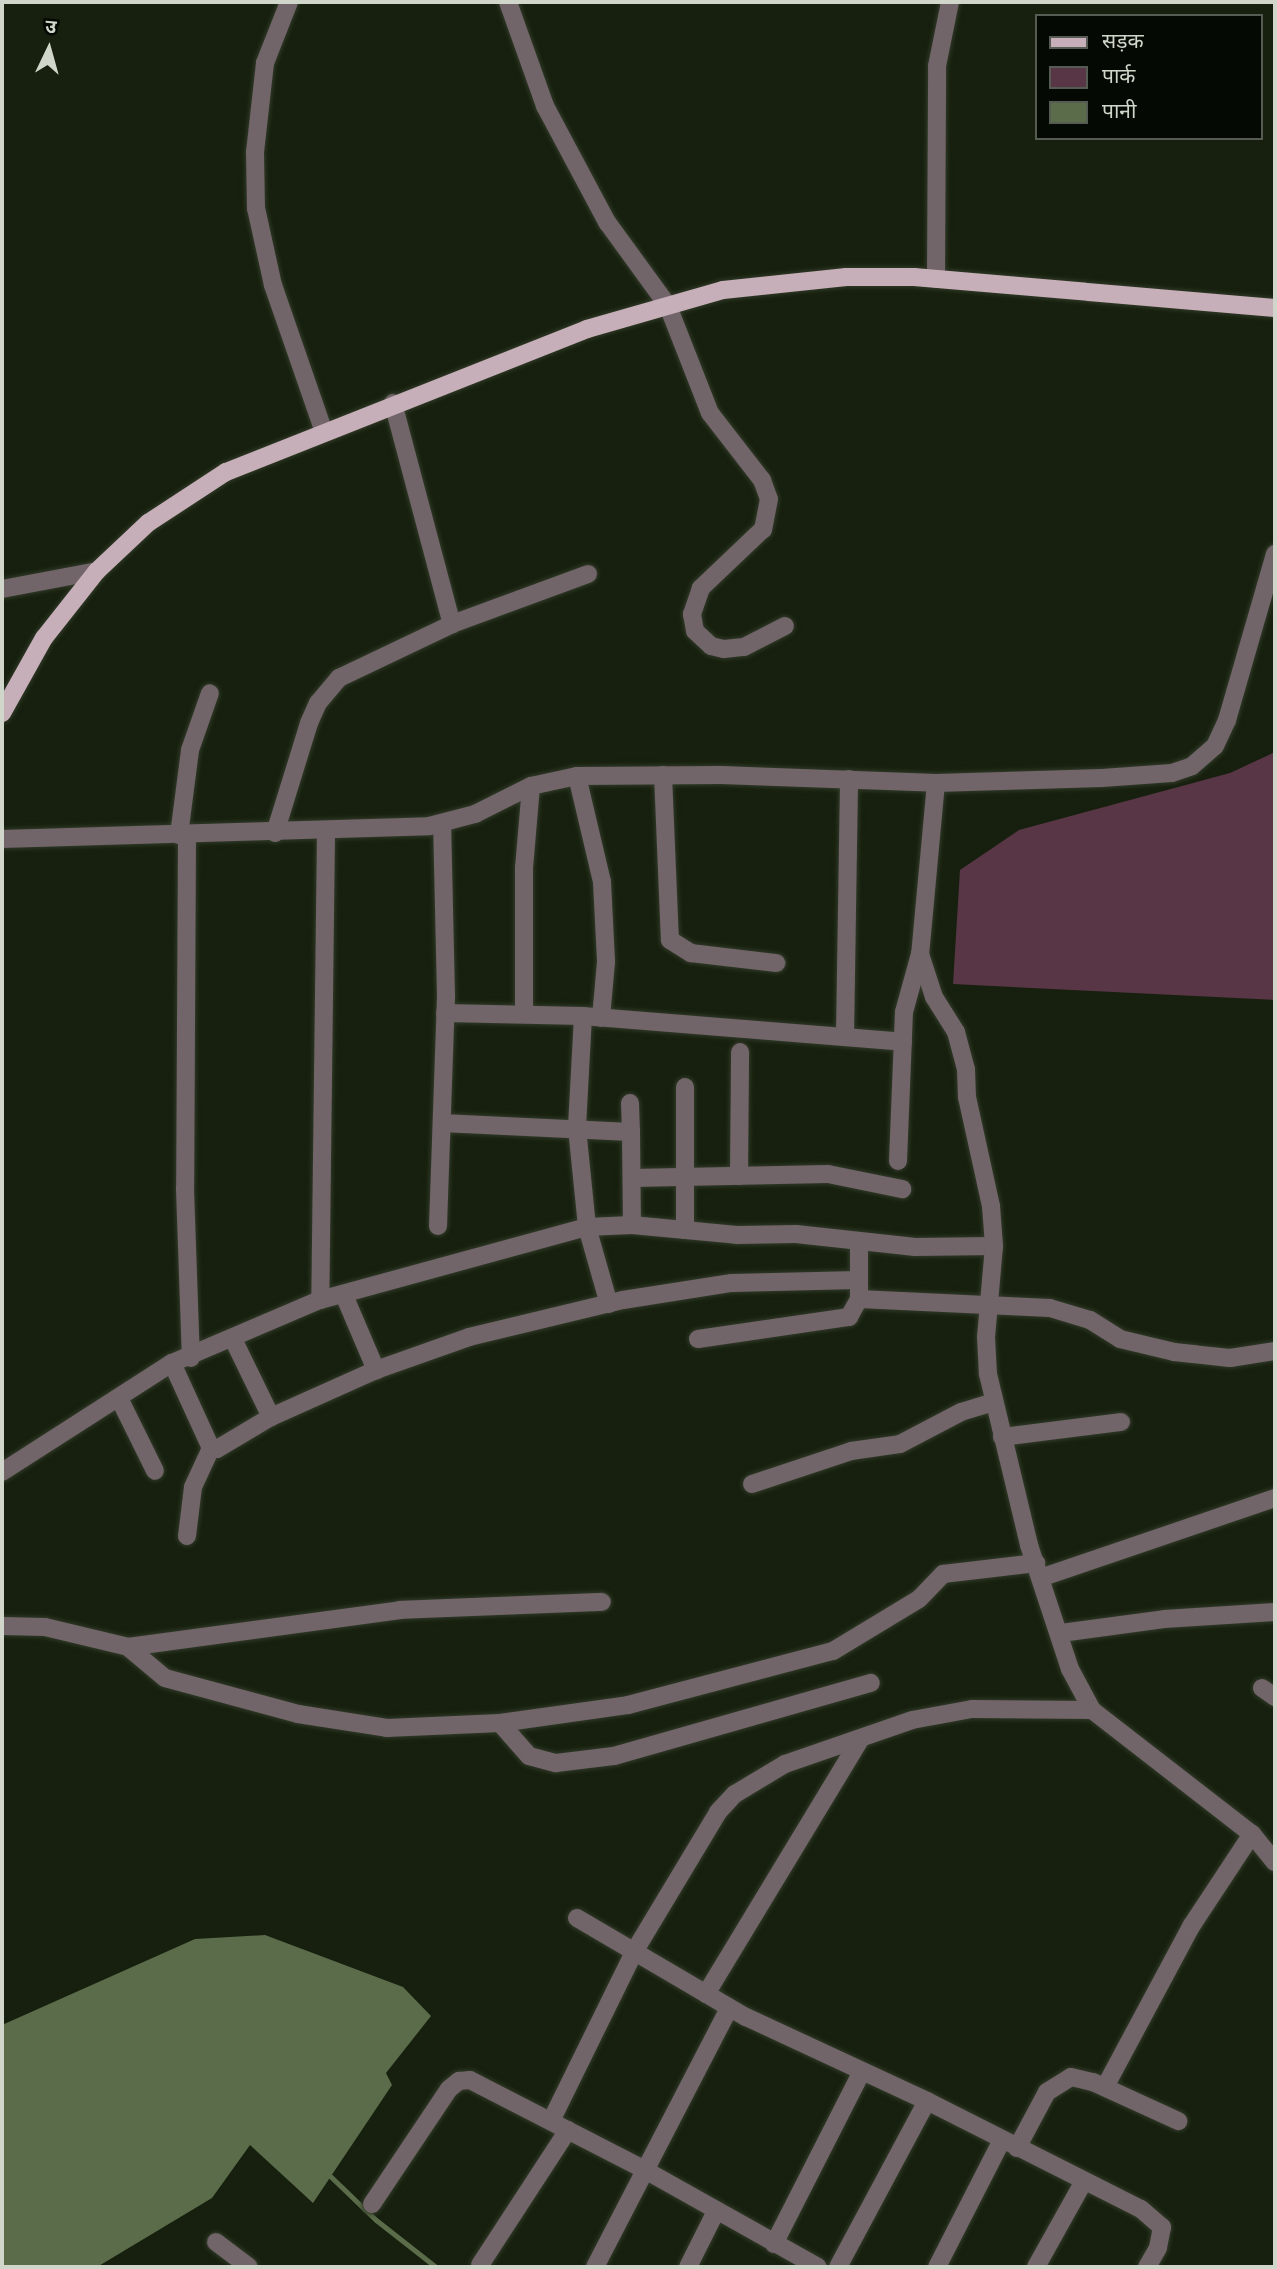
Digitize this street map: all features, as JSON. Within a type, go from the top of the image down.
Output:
[{"type":"main road","points":[[2,713],[44,638],[97,571],[148,523],[226,472],[393,403],[587,328],[723,290],[846,277],[936,279],[1275,309]]},
{"type":"street","points":[[289,2],[265,63],[255,152],[256,208],[273,285],[324,432]]},
{"type":"street","points":[[508,2],[545,106],[607,222],[668,306],[699,394],[762,480],[769,499],[763,529],[701,589],[692,614],[695,631],[710,646],[724,649],[744,647],[785,626]]},
{"type":"street","points":[[936,279],[937,66],[950,2]]},
{"type":"street","points":[[393,403],[452,624]]},
{"type":"street","points":[[2,839],[326,832],[442,823],[475,814],[531,786],[577,776],[663,775],[936,783],[1172,773],[1192,766],[1215,746],[1227,720],[1275,554]]},
{"type":"street","points":[[2,589],[97,571]]},
{"type":"street","points":[[275,833],[309,723],[325,694],[339,678],[452,624],[589,575]]},
{"type":"street","points":[[191,1358],[185,1180],[183,835],[190,750],[210,693]]},
{"type":"street","points":[[663,775],[670,940],[691,953],[776,963]]},
{"type":"street","points":[[577,776],[601,882],[606,962],[601,1018]]},
{"type":"street","points":[[845,1037],[849,779]]},
{"type":"street","points":[[898,1161],[908,992],[920,954],[936,783]]},
{"type":"street","points":[[524,1014],[524,867],[531,786]]},
{"type":"street","points":[[438,1226],[445,1013],[442,823]]},
{"type":"street","points":[[320,1300],[326,832]]},
{"type":"street","points":[[920,954],[934,998],[956,1032],[966,1069],[967,1097],[991,1206],[994,1245],[986,1337],[993,1402],[1070,1670],[1092,1710],[1252,1834],[1275,1862]]},
{"type":"street","points":[[445,1013],[583,1016],[903,1042]]},
{"type":"street","points":[[583,1016],[577,1128],[587,1227],[609,1304]]},
{"type":"street","points":[[739,1176],[740,1052]]},
{"type":"street","points":[[685,1087],[685,1230]]},
{"type":"street","points":[[630,1104],[632,1225]]},
{"type":"street","points":[[441,1131],[577,1128],[631,1132]]},
{"type":"street","points":[[632,1178],[828,1174],[902,1189]]},
{"type":"street","points":[[2,1472],[172,1363],[191,1358],[320,1300],[587,1227],[632,1225],[915,1247],[994,1245]]},
{"type":"street","points":[[698,1339],[840,1320],[856,1311],[859,1299],[859,1241]]},
{"type":"street","points":[[211,1448],[217,1449],[271,1417],[376,1370],[469,1337],[609,1304],[732,1283],[858,1280]]},
{"type":"street","points":[[344,1295],[376,1370]]},
{"type":"street","points":[[859,1299],[1050,1308],[1090,1320],[1121,1339],[1174,1352],[1230,1358],[1275,1351]]},
{"type":"street","points":[[233,1339],[271,1417]]},
{"type":"street","points":[[172,1363],[211,1448]]},
{"type":"street","points":[[120,1398],[155,1471]]},
{"type":"street","points":[[752,1484],[851,1451],[900,1444],[961,1412],[993,1402]]},
{"type":"street","points":[[1002,1437],[1121,1422]]},
{"type":"street","points":[[187,1536],[192,1487],[211,1448]]},
{"type":"street","points":[[128,1647],[165,1678],[298,1714],[387,1728],[500,1723],[628,1704],[820,1655],[919,1600],[943,1574],[1040,1570],[1275,1498]]},
{"type":"street","points":[[2,1626],[45,1627],[128,1647],[400,1610],[602,1602]]},
{"type":"street","points":[[1061,1633],[1164,1619],[1275,1612]]},
{"type":"street","points":[[500,1723],[529,1756],[556,1763],[614,1756],[871,1683]]},
{"type":"street","points":[[551,2121],[634,1951],[718,1812],[735,1794],[785,1764],[912,1720],[972,1709],[1092,1710]]},
{"type":"street","points":[[706,1994],[861,1738]]},
{"type":"street","points":[[1105,2087],[1192,1925],[1252,1834]]},
{"type":"street","points":[[577,1917],[729,2008],[928,2101],[1141,2209],[1162,2227],[1158,2248],[1147,2267]]},
{"type":"street","points":[[595,2267],[729,2008]]},
{"type":"street","points":[[774,2244],[862,2071]]},
{"type":"street","points":[[937,2267],[1010,2144],[1057,2082],[1071,2077],[1105,2087],[1178,2121]]},
{"type":"street","points":[[372,2204],[459,2081],[470,2080],[645,2170],[818,2267]]},
{"type":"street","points":[[838,2267],[928,2101]]},
{"type":"street","points":[[480,2265],[568,2130]]},
{"type":"street","points":[[1036,2267],[1084,2181]]},
{"type":"street","points":[[688,2267],[716,2211]]},
{"type":"street","points":[[216,2242],[249,2267]]},
{"type":"green space","points":[[1275,752],[1275,1000],[953,984],[960,870],[1019,830],[1230,773]]},
{"type":"water","points":[[265,1935],[403,1987],[431,2016],[386,2073],[392,2085],[313,2203],[250,2145],[212,2198],[97,2267],[2,2267],[2,2025],[195,1939]]},
{"type":"waterway","points":[[328,2174],[376,2220],[436,2267]]}]
